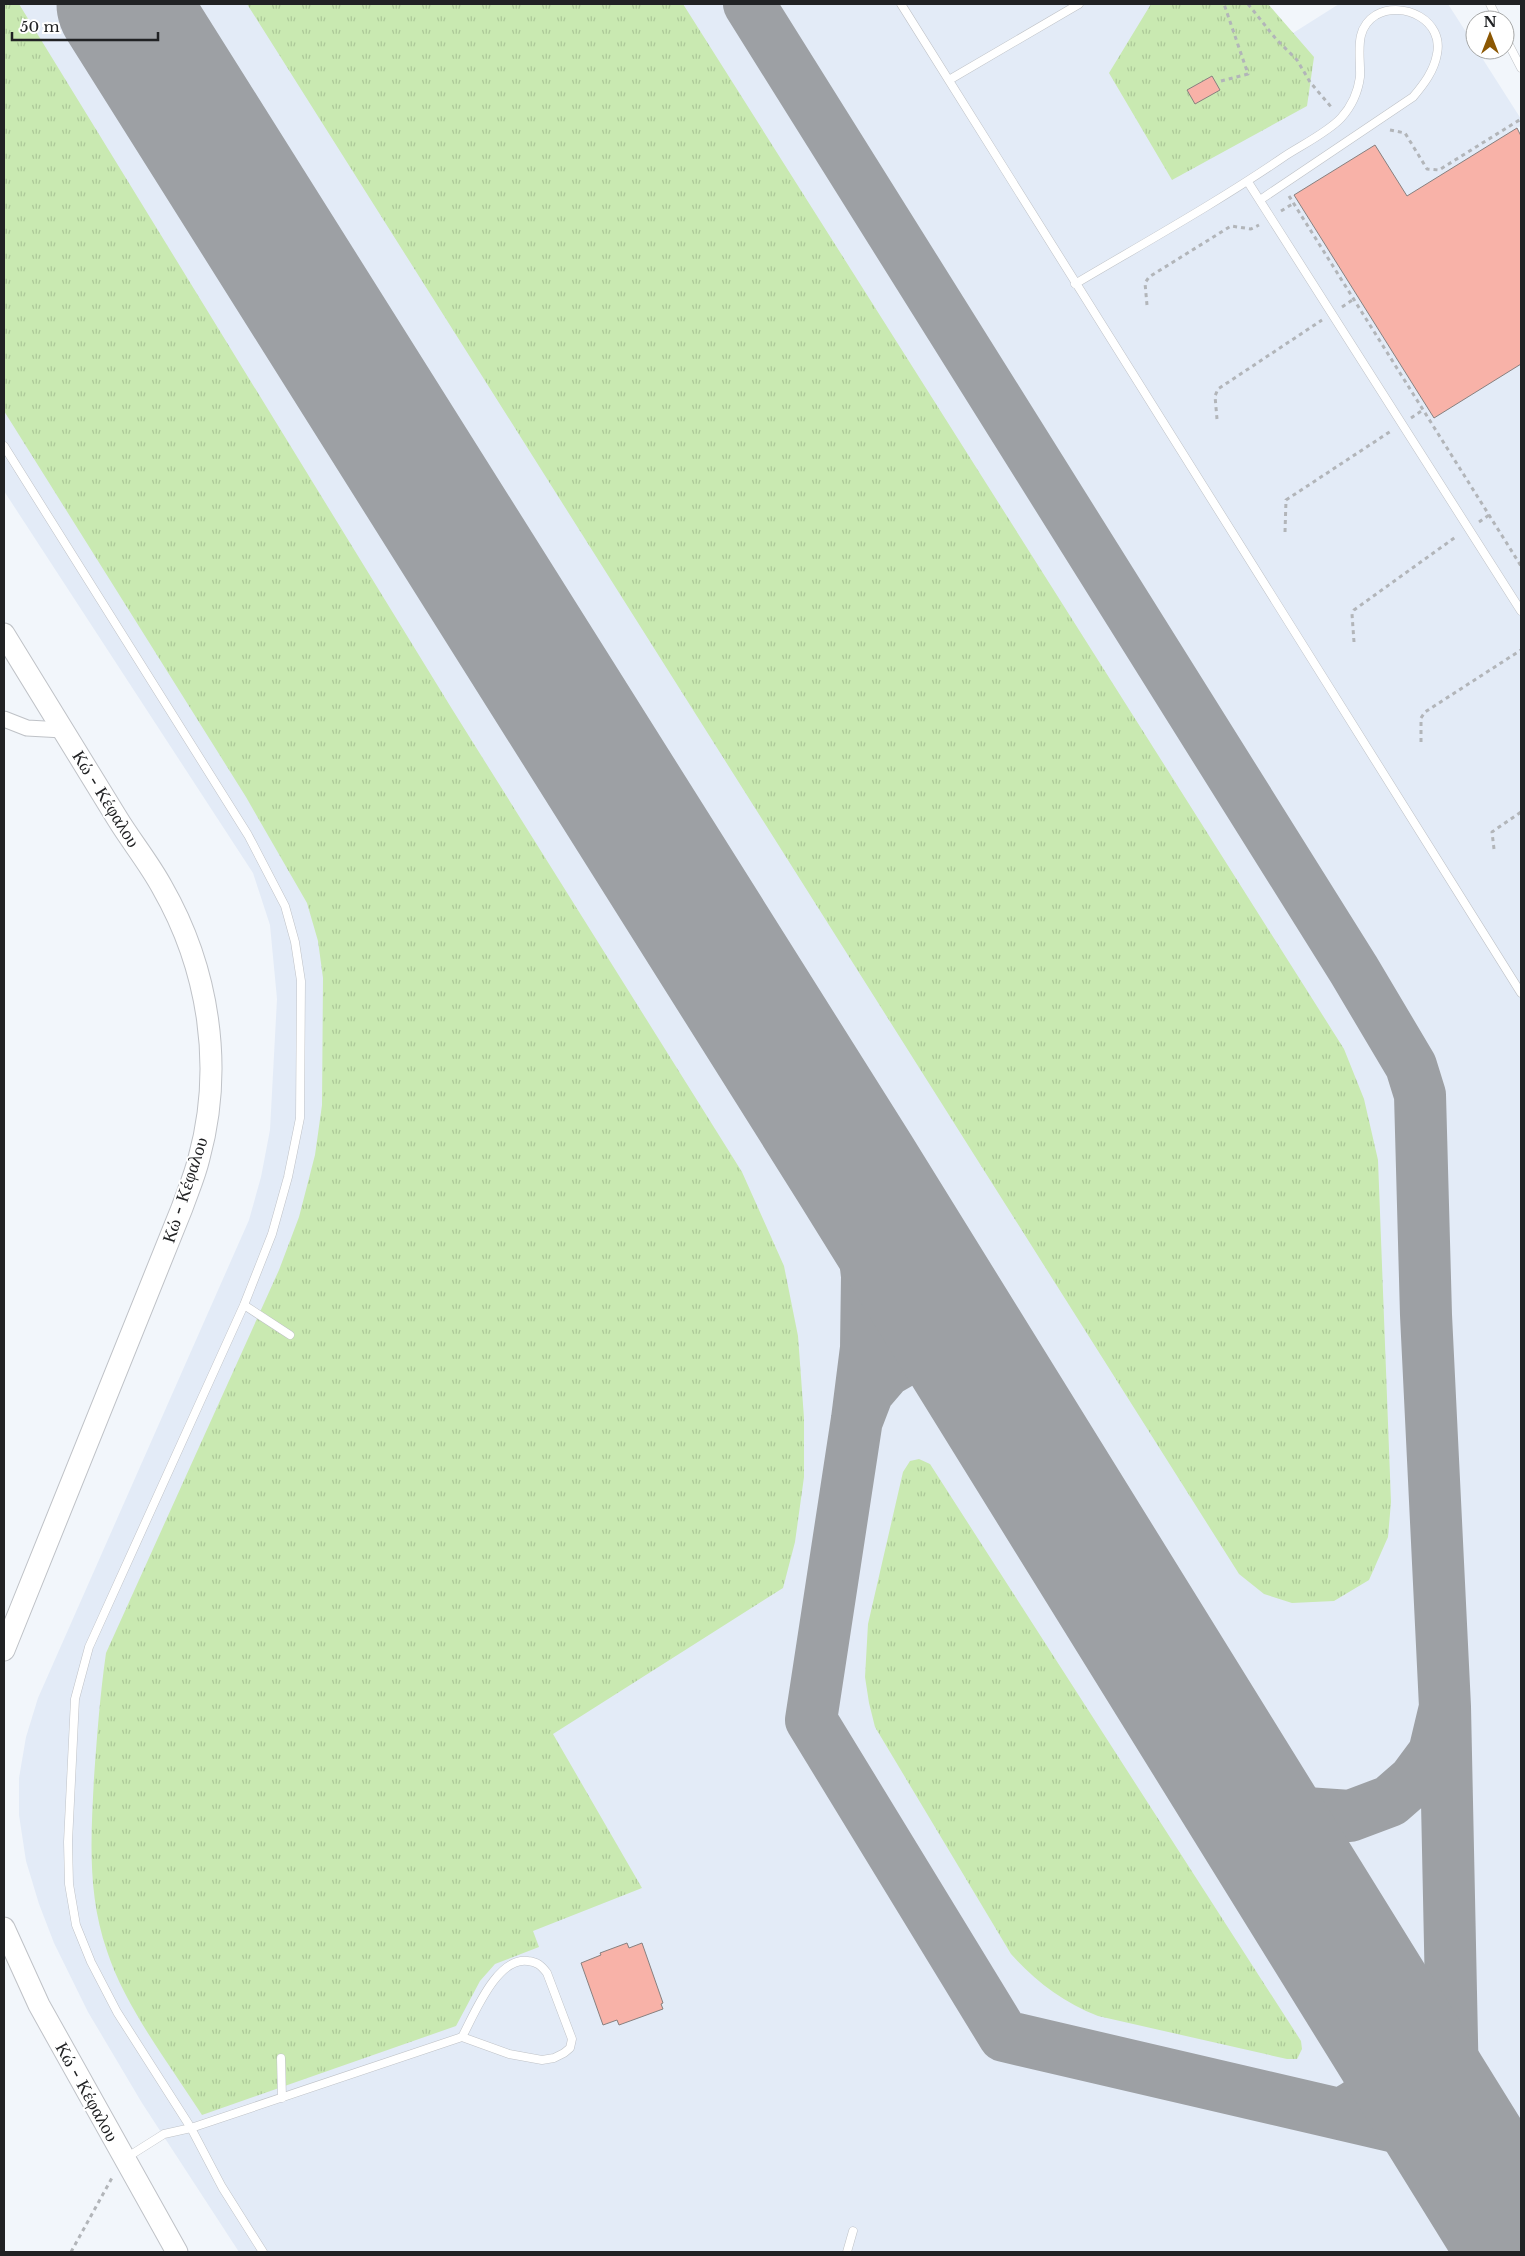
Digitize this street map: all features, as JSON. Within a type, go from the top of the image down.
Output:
[{"type":"main road","name":"Κώ - Κέφαλου","points":[[4,634],[132,843],[162,886],[184,929],[196,965],[205,1003],[210,1038],[211,1073],[208,1114],[199,1158],[182,1208],[4,1650]]},
{"type":"main road","name":"Κώ - Κέφαλου","points":[[4,1928],[40,2005],[177,2252]]},
{"type":"street","points":[[4,719],[28,728],[63,730]]},
{"type":"lane","points":[[901,4],[1521,993]]},
{"type":"lane","points":[[949,80],[1078,4]]},
{"type":"lane","points":[[1075,284],[1248,182],[1341,118],[1358,89],[1360,76],[1358,48],[1361,34],[1375,16],[1386,10],[1399,9],[1416,13],[1428,22],[1435,35],[1437,53],[1425,84],[1413,96],[1260,200]]},
{"type":"lane","points":[[1515,56],[1521,68]]},
{"type":"lane","points":[[1248,182],[1521,611]]},
{"type":"lane","points":[[4,446],[248,835],[285,906],[295,942],[302,981],[300,1118],[288,1177],[272,1234],[244,1305],[89,1647],[76,1699],[68,1842],[69,1884],[76,1925],[91,1962],[117,2012],[192,2128],[222,2187],[263,2252]]},
{"type":"lane","points":[[244,1305],[290,1335]]},
{"type":"lane","points":[[125,2158],[164,2134],[192,2128],[462,2037],[509,2054],[542,2060],[554,2058],[564,2053],[570,2048],[572,2039],[542,1966],[523,1960],[508,1966],[500,1973],[462,2037]]},
{"type":"lane","points":[[281,2058],[282,2098]]},
{"type":"lane","points":[[847,2252],[853,2231]]},
{"type":"path","points":[[1220,81],[1248,74],[1224,4]]},
{"type":"path","points":[[1248,4],[1276,39],[1297,60],[1310,82],[1341,118]]},
{"type":"path","points":[[1382,134],[1390,130],[1405,133],[1427,169],[1439,170],[1521,119]]},
{"type":"path","points":[[1282,185],[1521,566]]},
{"type":"path","points":[[1147,305],[1145,283],[1148,277],[1231,226],[1251,229],[1294,204]]},
{"type":"path","points":[[1217,419],[1215,396],[1218,389],[1354,300]]},
{"type":"path","points":[[1285,532],[1286,500],[1423,410]]},
{"type":"path","points":[[1354,642],[1352,614],[1354,610],[1489,515]]},
{"type":"path","points":[[1421,742],[1421,718],[1425,712],[1521,650]]},
{"type":"path","points":[[1494,849],[1492,832],[1521,812]]},
{"type":"path","points":[[71,2252],[98,2200],[125,2158]]},
{"type":"shaded area","points":[[4,4],[1249,4],[1282,40],[1339,4],[1448,4],[1465,30],[1465,60],[1483,60],[1521,119],[1521,126],[1517,128],[1521,136],[1521,2252],[239,2252],[142,2103],[88,2012],[54,1943],[39,1904],[26,1861],[19,1815],[19,1778],[26,1737],[38,1698],[249,1220],[261,1177],[270,1130],[277,999],[270,925],[253,873],[4,491]]},
{"type":"green space","points":[[4,4],[19,4],[452,709],[742,1172],[784,1266],[798,1336],[804,1418],[804,1477],[795,1542],[783,1588],[553,1734],[642,1888],[533,1931],[539,1947],[495,1964],[480,1981],[456,2026],[202,2115],[149,2035],[125,1993],[107,1951],[96,1908],[92,1865],[92,1822],[102,1684],[106,1653],[279,1270],[299,1217],[315,1155],[322,1105],[323,978],[318,941],[307,903],[246,797],[4,411]]},
{"type":"green space","points":[[247,4],[683,4],[1344,1049],[1364,1099],[1378,1160],[1391,1502],[1388,1537],[1369,1580],[1334,1601],[1292,1603],[1264,1594],[1239,1574]]},
{"type":"green space","points":[[1151,4],[1268,4],[1314,57],[1307,106],[1172,180],[1109,73]]},
{"type":"green space","points":[[919,1459],[930,1464],[1301,2041],[1302,2049],[1297,2059],[1287,2059],[1098,2016],[1062,1998],[1030,1974],[1011,1954],[875,1727],[869,1703],[865,1677],[868,1624],[903,1472],[910,1461]]},
{"type":"building","points":[[1212,76],[1220,90],[1195,104],[1187,90]]},
{"type":"building","points":[[1517,128],[1521,136],[1521,364],[1434,418],[1294,195],[1375,145],[1407,196]]},
{"type":"building","points":[[627,1943],[629,1948],[642,1943],[663,2003],[661,2004],[663,2009],[619,2025],[617,2020],[603,2025],[581,1963],[601,1955],[600,1953]]},
{"type":"taxiway","points":[[749,4],[1354,970],[1411,1066],[1420,1095],[1426,1315],[1445,1707]]},
{"type":"taxiway","points":[[855,1169],[867,1276],[866,1348],[811,1720],[1004,2036],[1408,2130],[1456,2163],[1497,2205]]},
{"type":"taxiway","points":[[858,1418],[868,1392],[886,1371],[905,1360],[936,1357],[965,1364],[992,1390]]},
{"type":"taxiway","points":[[1217,1755],[1251,1789],[1291,1812],[1350,1816],[1390,1801],[1414,1780],[1434,1753],[1445,1707],[1454,2135]]},
{"type":"taxiway","points":[[1341,2114],[1371,2094],[1386,2074],[1389,2062],[1388,2048],[1378,2014]]},
{"type":"runway","points":[[122,4],[855,1169],[1521,2244]]}]
